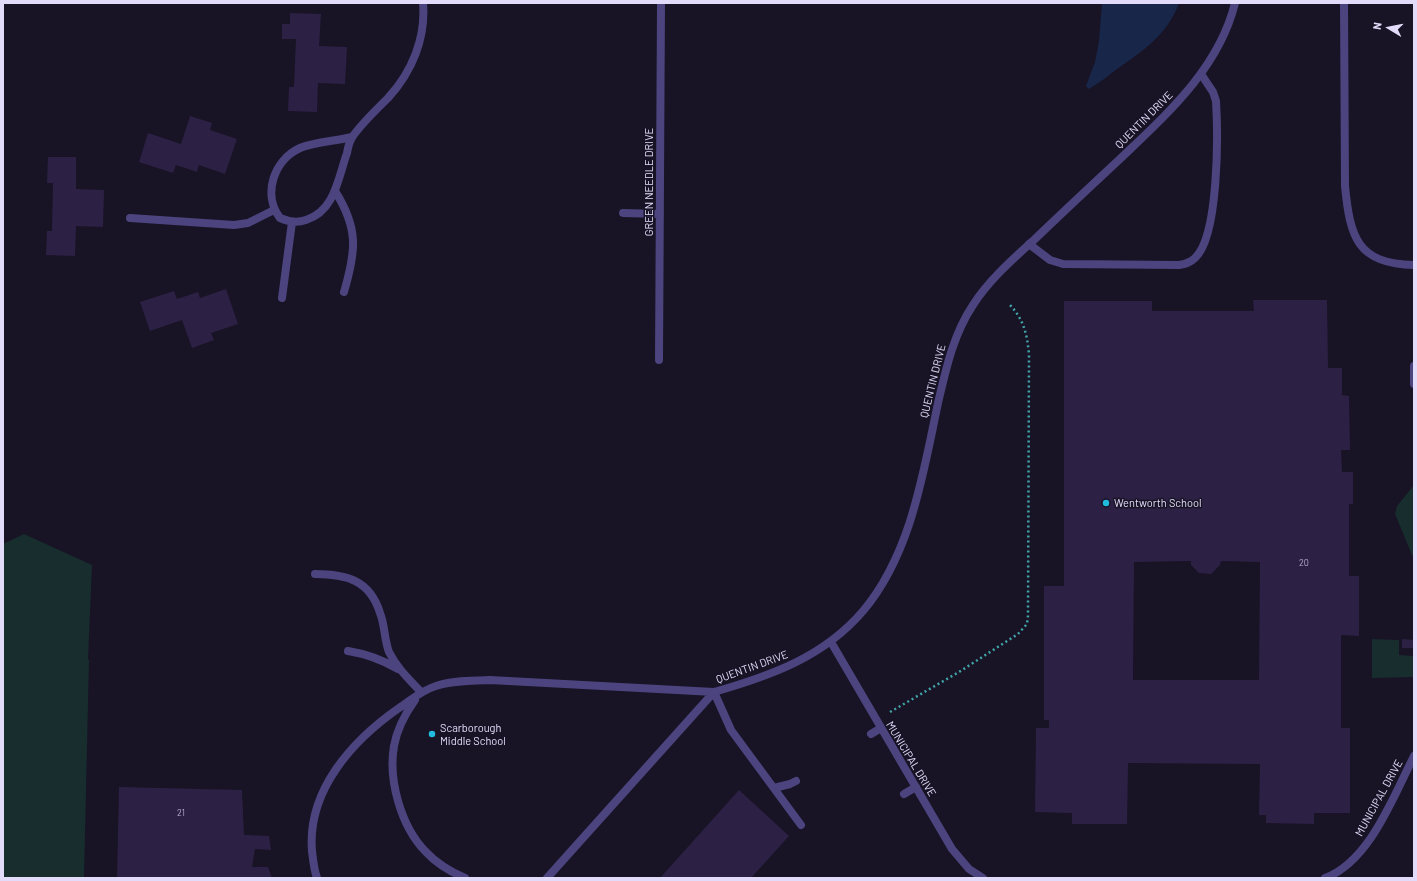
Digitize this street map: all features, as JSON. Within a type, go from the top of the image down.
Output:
[{"type":"street","points":[[352,137],[301,148],[288,156],[278,167],[271,186],[274,210],[280,218],[292,222],[314,218],[329,204],[335,191],[352,137],[402,81],[413,62],[422,30],[423,3]]},
{"type":"street","name":"GREEN NEEDLE DRIVE","points":[[659,360],[661,3]]},
{"type":"street","name":"QUENTIN DRIVE","points":[[317,878],[311,838],[320,800],[332,775],[360,740],[383,719],[421,692],[436,686],[457,682],[490,680],[714,692],[786,668],[831,642],[849,626],[873,598],[891,568],[901,546],[912,516],[947,367],[962,323],[983,291],[1006,265],[1155,126],[1186,94],[1222,41],[1230,24],[1235,3]]},
{"type":"street","points":[[1344,3],[1345,186],[1348,214],[1352,232],[1359,243],[1374,258],[1393,265],[1414,266]]},
{"type":"street","points":[[1029,244],[1050,260],[1063,264],[1097,266],[1179,265],[1188,263],[1196,258],[1206,241],[1215,196],[1216,174],[1216,101],[1213,92],[1201,74]]},
{"type":"street","points":[[335,191],[348,216],[354,240],[350,272],[344,292]]},
{"type":"street","points":[[130,218],[234,225],[248,223],[274,210]]},
{"type":"street","points":[[623,213],[660,214]]},
{"type":"street","points":[[282,298],[292,222]]},
{"type":"street","points":[[1414,366],[1414,384]]},
{"type":"street","points":[[315,574],[343,576],[355,579],[363,585],[373,598],[380,613],[389,650],[398,669]]},
{"type":"street","name":"MUNICIPAL DRIVE","points":[[831,642],[875,720],[955,854],[970,869],[983,878]]},
{"type":"street","points":[[348,651],[366,653],[398,669],[421,692],[405,713],[398,729],[394,747],[394,774],[399,805],[404,820],[415,839],[426,852],[449,870],[465,878]]},
{"type":"street","points":[[714,692],[731,730],[801,825]]},
{"type":"street","name":"QUENTIN DRIVE","points":[[547,878],[714,692]]},
{"type":"street","points":[[871,734],[881,728]]},
{"type":"street","name":"MUNICIPAL DRIVE","points":[[1325,878],[1344,867],[1354,858],[1372,836],[1414,756]]},
{"type":"street","points":[[774,788],[796,781]]},
{"type":"street","points":[[904,794],[916,787]]},
{"type":"path","points":[[875,720],[959,672],[1018,634],[1026,624],[1028,616],[1029,354],[1026,330],[1022,319],[1010,305]]},
{"type":"green space","points":[[1414,485],[1414,560],[1395,514],[1397,506]]},
{"type":"green space","points":[[24,534],[92,565],[88,659],[84,878],[3,878],[3,544]]},
{"type":"green space","points":[[1372,639],[1399,640],[1399,655],[1414,656],[1414,677],[1372,678]]},
{"type":"water","points":[[1102,3],[1179,3],[1168,24],[1154,41],[1089,89],[1086,86],[1095,62],[1099,41]]},
{"type":"building","points":[[290,13],[321,14],[319,46],[347,47],[345,84],[318,83],[317,112],[288,111],[289,87],[294,87],[296,39],[282,39],[282,24],[290,24]]},
{"type":"building","points":[[190,116],[212,123],[210,130],[237,139],[225,174],[199,165],[197,172],[176,165],[173,173],[139,162],[148,133],[181,144]]},
{"type":"building","points":[[48,157],[76,157],[76,189],[104,190],[103,227],[76,226],[75,256],[46,255],[47,231],[52,231],[53,183],[47,183]]},
{"type":"building","points":[[226,289],[238,324],[211,333],[214,340],[192,348],[182,320],[150,331],[140,302],[174,291],[177,299],[198,292],[200,298]]},
{"type":"building","name":"Wentworth School","points":[[1253,300],[1327,300],[1328,368],[1342,368],[1342,395],[1349,396],[1350,450],[1341,450],[1342,472],[1353,472],[1353,504],[1349,504],[1349,576],[1359,576],[1359,636],[1341,635],[1341,728],[1350,728],[1350,813],[1314,813],[1314,824],[1266,823],[1266,815],[1259,815],[1260,764],[1128,763],[1127,824],[1072,824],[1072,813],[1035,812],[1036,728],[1049,728],[1049,720],[1044,720],[1044,586],[1064,586],[1064,301],[1152,301],[1152,311],[1254,311]],"holes":[[[1191,561],[1191,565],[1199,573],[1211,574],[1220,565],[1221,561],[1260,562],[1259,680],[1133,680],[1134,562]]]},
{"type":"building","points":[[1402,639],[1414,640],[1414,648],[1402,648]]},
{"type":"building","points":[[119,787],[242,790],[244,835],[269,836],[271,850],[255,849],[252,867],[268,867],[272,878],[117,878]]},
{"type":"building","points":[[739,790],[789,836],[751,878],[660,878]]},
{"type":"place","name":"Wentworth School","points":[[1106,503]]},
{"type":"place","name":"Scarborough Middle School","points":[[432,734]]}]
